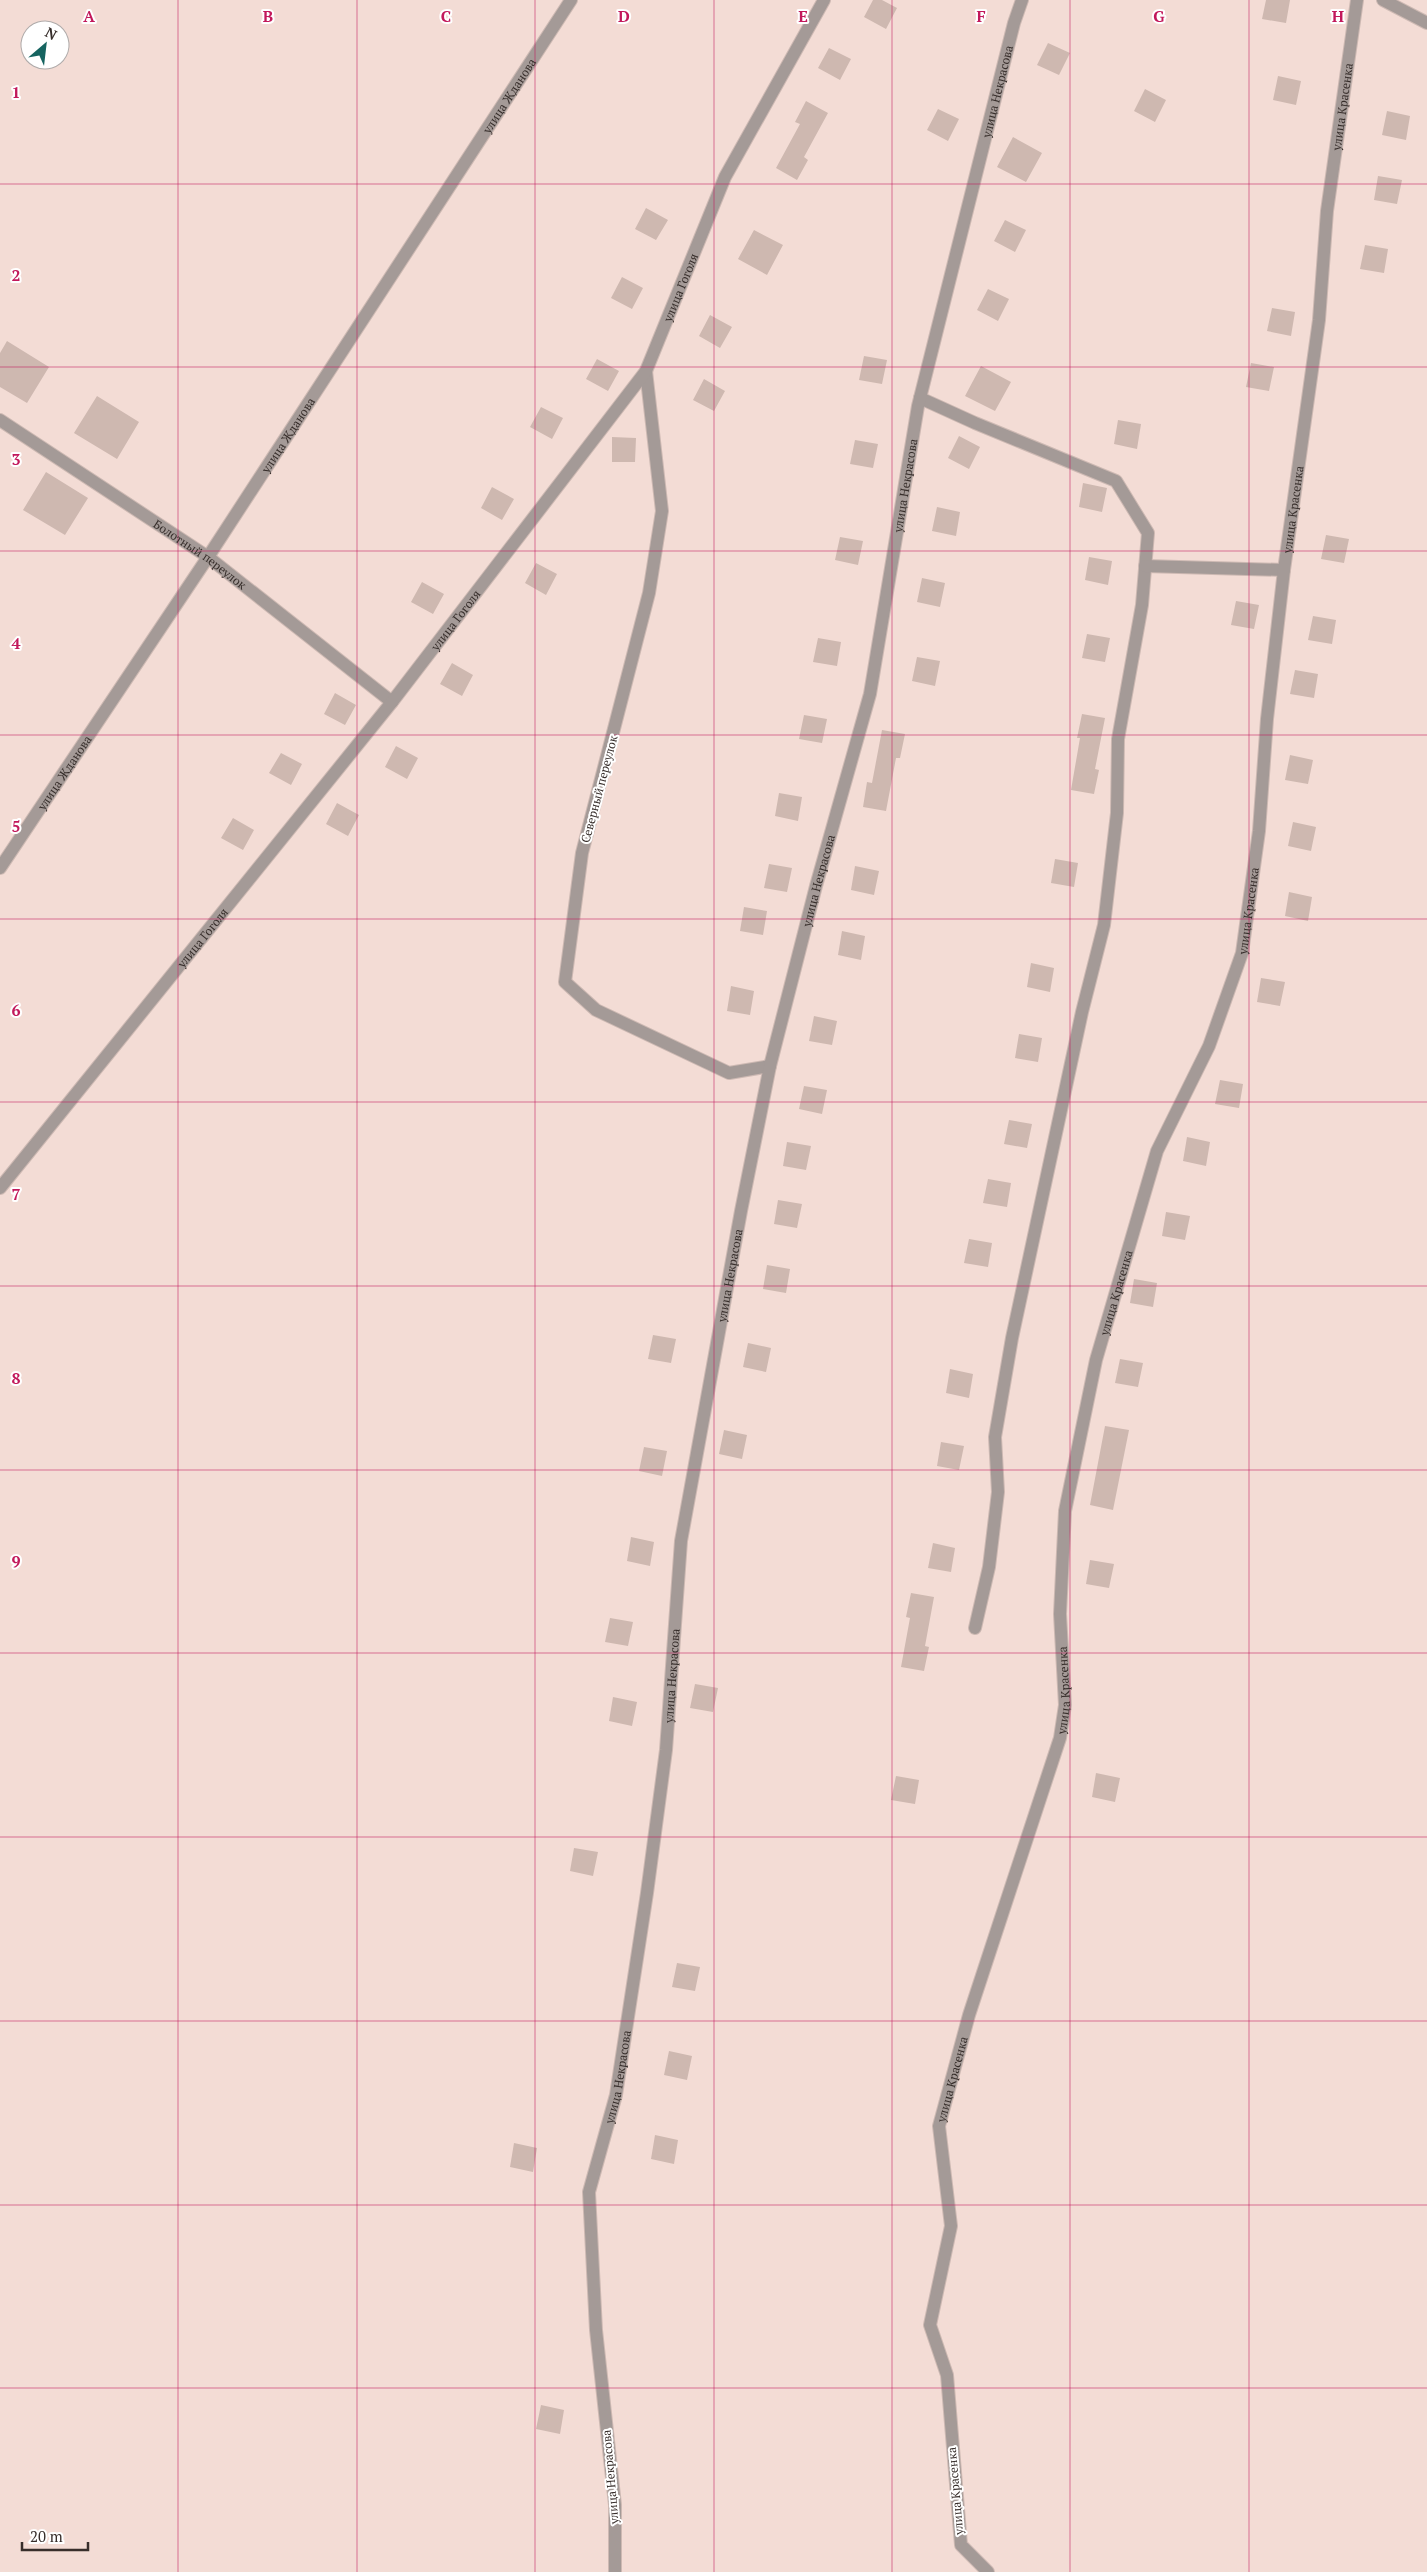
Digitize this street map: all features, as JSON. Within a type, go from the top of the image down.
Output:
[{"type":"street","name":"улица Жданова","points":[[0,868],[208,557],[570,0]]},
{"type":"street","name":"улица Гоголя","points":[[0,1188],[392,702],[646,371],[725,177],[824,0]]},
{"type":"street","name":"улица Некрасова","points":[[615,2572],[615,2505],[596,2330],[589,2192],[616,2095],[647,1893],[666,1750],[682,1541],[741,1211],[770,1066],[816,886],[870,694],[920,398],[1012,32],[1022,0]]},
{"type":"street","name":"улица Красенка","points":[[988,2572],[961,2545],[947,2375],[930,2325],[951,2226],[939,2126],[969,2015],[1060,1738],[1065,1704],[1060,1614],[1065,1511],[1096,1360],[1157,1151],[1209,1046],[1242,953],[1259,831],[1267,719],[1284,570],[1319,320],[1327,211],[1357,0]]},
{"type":"street","points":[[1383,0],[1427,23]]},
{"type":"street","name":"Северный переулок","points":[[646,371],[662,511],[649,593],[582,853],[565,982],[596,1010],[729,1073],[770,1066]]},
{"type":"street","points":[[920,398],[974,423],[1116,481],[1148,533],[1142,605],[1118,740],[1117,813],[1104,925],[1082,1012],[1012,1338],[995,1437],[998,1492],[989,1568],[975,1628]]},
{"type":"street","name":"Болотный переулок","points":[[0,420],[208,557],[392,702]]},
{"type":"street","points":[[1146,566],[1284,570]]},
{"type":"building","points":[[873,0],[882,0],[897,8],[886,29],[864,17]]},
{"type":"building","points":[[1266,0],[1290,0],[1286,23],[1262,19]]},
{"type":"building","points":[[1048,43],[1070,53],[1059,75],[1037,65]]},
{"type":"building","points":[[829,48],[851,59],[840,80],[818,68]]},
{"type":"building","points":[[1278,76],[1301,81],[1296,105],[1273,100]]},
{"type":"building","points":[[1145,89],[1166,100],[1155,122],[1134,111]]},
{"type":"building","points":[[806,101],[828,113],[804,157],[808,160],[797,180],[776,168],[800,124],[795,122]]},
{"type":"building","points":[[938,109],[959,119],[948,141],[927,130]]},
{"type":"building","points":[[1387,111],[1410,116],[1406,140],[1382,135]]},
{"type":"building","points":[[1013,137],[1042,153],[1026,182],[997,167]]},
{"type":"building","points":[[1378,176],[1402,180],[1397,204],[1374,200]]},
{"type":"building","points":[[646,208],[668,220],[656,240],[635,229]]},
{"type":"building","points":[[1005,220],[1026,230],[1015,252],[994,241]]},
{"type":"building","points":[[754,230],[783,245],[767,275],[738,259]]},
{"type":"building","points":[[1365,245],[1388,249],[1384,273],[1360,269]]},
{"type":"building","points":[[622,277],[643,288],[632,309],[611,298]]},
{"type":"building","points":[[988,289],[1009,299],[998,321],[977,310]]},
{"type":"building","points":[[1272,308],[1295,312],[1291,336],[1267,331]]},
{"type":"building","points":[[710,315],[732,327],[720,348],[699,336]]},
{"type":"building","points":[[7,341],[49,367],[27,403],[0,387],[0,353]]},
{"type":"building","points":[[864,356],[887,360],[882,384],[859,380]]},
{"type":"building","points":[[597,359],[619,371],[608,391],[586,379]]},
{"type":"building","points":[[1251,363],[1274,367],[1269,391],[1246,387]]},
{"type":"building","points":[[981,366],[1011,382],[995,411],[965,396]]},
{"type":"building","points":[[704,379],[725,391],[714,411],[693,400]]},
{"type":"building","points":[[97,396],[139,422],[117,459],[74,433]]},
{"type":"building","points":[[541,407],[563,418],[552,439],[530,427]]},
{"type":"building","points":[[1118,420],[1141,424],[1137,449],[1114,444]]},
{"type":"building","points":[[959,436],[980,447],[969,469],[948,458]]},
{"type":"building","points":[[612,437],[636,438],[635,462],[612,462]]},
{"type":"building","points":[[855,440],[878,444],[873,468],[850,464]]},
{"type":"building","points":[[46,472],[88,498],[65,535],[23,510]]},
{"type":"building","points":[[1083,483],[1107,488],[1102,512],[1079,507]]},
{"type":"building","points":[[492,487],[514,499],[502,520],[481,508]]},
{"type":"building","points":[[937,507],[960,512],[956,536],[932,531]]},
{"type":"building","points":[[1326,535],[1349,539],[1344,563],[1321,559]]},
{"type":"building","points":[[840,537],[863,541],[858,565],[835,560]]},
{"type":"building","points":[[1089,557],[1112,561],[1108,585],[1085,580]]},
{"type":"building","points":[[536,563],[557,574],[546,595],[525,583]]},
{"type":"building","points":[[922,578],[945,583],[940,607],[917,602]]},
{"type":"building","points":[[422,582],[444,594],[433,614],[411,602]]},
{"type":"building","points":[[1236,601],[1259,605],[1254,629],[1231,625]]},
{"type":"building","points":[[1313,616],[1336,620],[1332,644],[1308,640]]},
{"type":"building","points":[[1087,634],[1110,638],[1105,662],[1082,658]]},
{"type":"building","points":[[818,638],[841,642],[837,666],[813,662]]},
{"type":"building","points":[[917,657],[940,661],[935,686],[912,681]]},
{"type":"building","points":[[452,663],[473,675],[462,696],[440,684]]},
{"type":"building","points":[[1295,670],[1318,674],[1314,698],[1290,694]]},
{"type":"building","points":[[335,693],[356,705],[345,725],[324,714]]},
{"type":"building","points":[[1082,714],[1105,718],[1095,769],[1099,770],[1094,794],[1071,790],[1080,738],[1077,738]]},
{"type":"building","points":[[804,715],[827,719],[822,743],[799,739]]},
{"type":"building","points":[[882,730],[905,734],[900,758],[896,758],[886,811],[863,807],[867,782],[872,783]]},
{"type":"building","points":[[396,746],[418,758],[407,779],[385,767]]},
{"type":"building","points":[[281,753],[302,764],[291,785],[269,773]]},
{"type":"building","points":[[1290,755],[1313,760],[1308,784],[1285,780]]},
{"type":"building","points":[[779,793],[802,797],[798,821],[775,816]]},
{"type":"building","points":[[337,803],[359,815],[348,836],[326,824]]},
{"type":"building","points":[[233,818],[254,830],[243,850],[221,838]]},
{"type":"building","points":[[1293,822],[1316,827],[1311,851],[1288,846]]},
{"type":"building","points":[[1055,859],[1078,863],[1074,887],[1051,883]]},
{"type":"building","points":[[769,864],[792,868],[787,892],[764,888]]},
{"type":"building","points":[[855,866],[879,871],[874,895],[851,890]]},
{"type":"building","points":[[1289,892],[1312,897],[1308,921],[1285,916]]},
{"type":"building","points":[[744,907],[767,911],[763,935],[740,931]]},
{"type":"building","points":[[842,931],[865,936],[861,960],[838,955]]},
{"type":"building","points":[[1031,963],[1054,968],[1050,992],[1027,987]]},
{"type":"building","points":[[1261,978],[1285,982],[1280,1006],[1257,1002]]},
{"type":"building","points":[[731,986],[754,991],[750,1015],[727,1011]]},
{"type":"building","points":[[814,1016],[837,1021],[832,1045],[809,1041]]},
{"type":"building","points":[[1019,1034],[1042,1038],[1038,1062],[1015,1058]]},
{"type":"building","points":[[1220,1080],[1243,1084],[1239,1108],[1215,1104]]},
{"type":"building","points":[[804,1086],[827,1090],[822,1114],[799,1109]]},
{"type":"building","points":[[1009,1120],[1032,1124],[1027,1148],[1004,1144]]},
{"type":"building","points":[[1187,1137],[1210,1142],[1206,1166],[1183,1161]]},
{"type":"building","points":[[787,1142],[811,1146],[806,1170],[783,1166]]},
{"type":"building","points":[[988,1179],[1011,1183],[1007,1207],[983,1203]]},
{"type":"building","points":[[778,1200],[802,1204],[797,1228],[774,1224]]},
{"type":"building","points":[[1166,1212],[1190,1216],[1185,1240],[1162,1236]]},
{"type":"building","points":[[969,1239],[992,1243],[988,1267],[964,1263]]},
{"type":"building","points":[[767,1265],[790,1269],[786,1293],[763,1289]]},
{"type":"building","points":[[1134,1279],[1157,1283],[1153,1307],[1130,1303]]},
{"type":"building","points":[[653,1335],[676,1339],[671,1363],[648,1359]]},
{"type":"building","points":[[748,1343],[771,1348],[766,1372],[743,1367]]},
{"type":"building","points":[[1120,1359],[1143,1363],[1138,1387],[1115,1383]]},
{"type":"building","points":[[950,1369],[973,1374],[969,1398],[946,1393]]},
{"type":"building","points":[[1105,1426],[1129,1430],[1113,1510],[1090,1505]]},
{"type":"building","points":[[724,1430],[747,1435],[742,1459],[719,1454]]},
{"type":"building","points":[[941,1442],[964,1446],[959,1470],[937,1466]]},
{"type":"building","points":[[644,1447],[667,1451],[662,1476],[639,1471]]},
{"type":"building","points":[[631,1537],[654,1542],[650,1566],[627,1561]]},
{"type":"building","points":[[933,1543],[955,1548],[951,1572],[928,1568]]},
{"type":"building","points":[[1090,1560],[1114,1564],[1109,1588],[1086,1584]]},
{"type":"building","points":[[911,1593],[934,1597],[925,1646],[929,1647],[924,1671],[901,1667],[910,1618],[906,1617]]},
{"type":"building","points":[[610,1618],[633,1622],[628,1646],[605,1642]]},
{"type":"building","points":[[695,1684],[718,1688],[713,1712],[690,1708]]},
{"type":"building","points":[[613,1697],[637,1702],[632,1726],[609,1721]]},
{"type":"building","points":[[1096,1773],[1120,1778],[1115,1802],[1092,1797]]},
{"type":"building","points":[[896,1776],[919,1780],[915,1804],[891,1800]]},
{"type":"building","points":[[574,1848],[598,1852],[593,1876],[570,1871]]},
{"type":"building","points":[[677,1963],[700,1967],[695,1991],[672,1987]]},
{"type":"building","points":[[669,2051],[692,2056],[687,2080],[664,2075]]},
{"type":"building","points":[[655,2135],[678,2140],[674,2164],[651,2159]]},
{"type":"building","points":[[514,2143],[537,2148],[533,2172],[510,2167]]},
{"type":"building","points":[[541,2405],[564,2410],[560,2434],[536,2429]]}]
